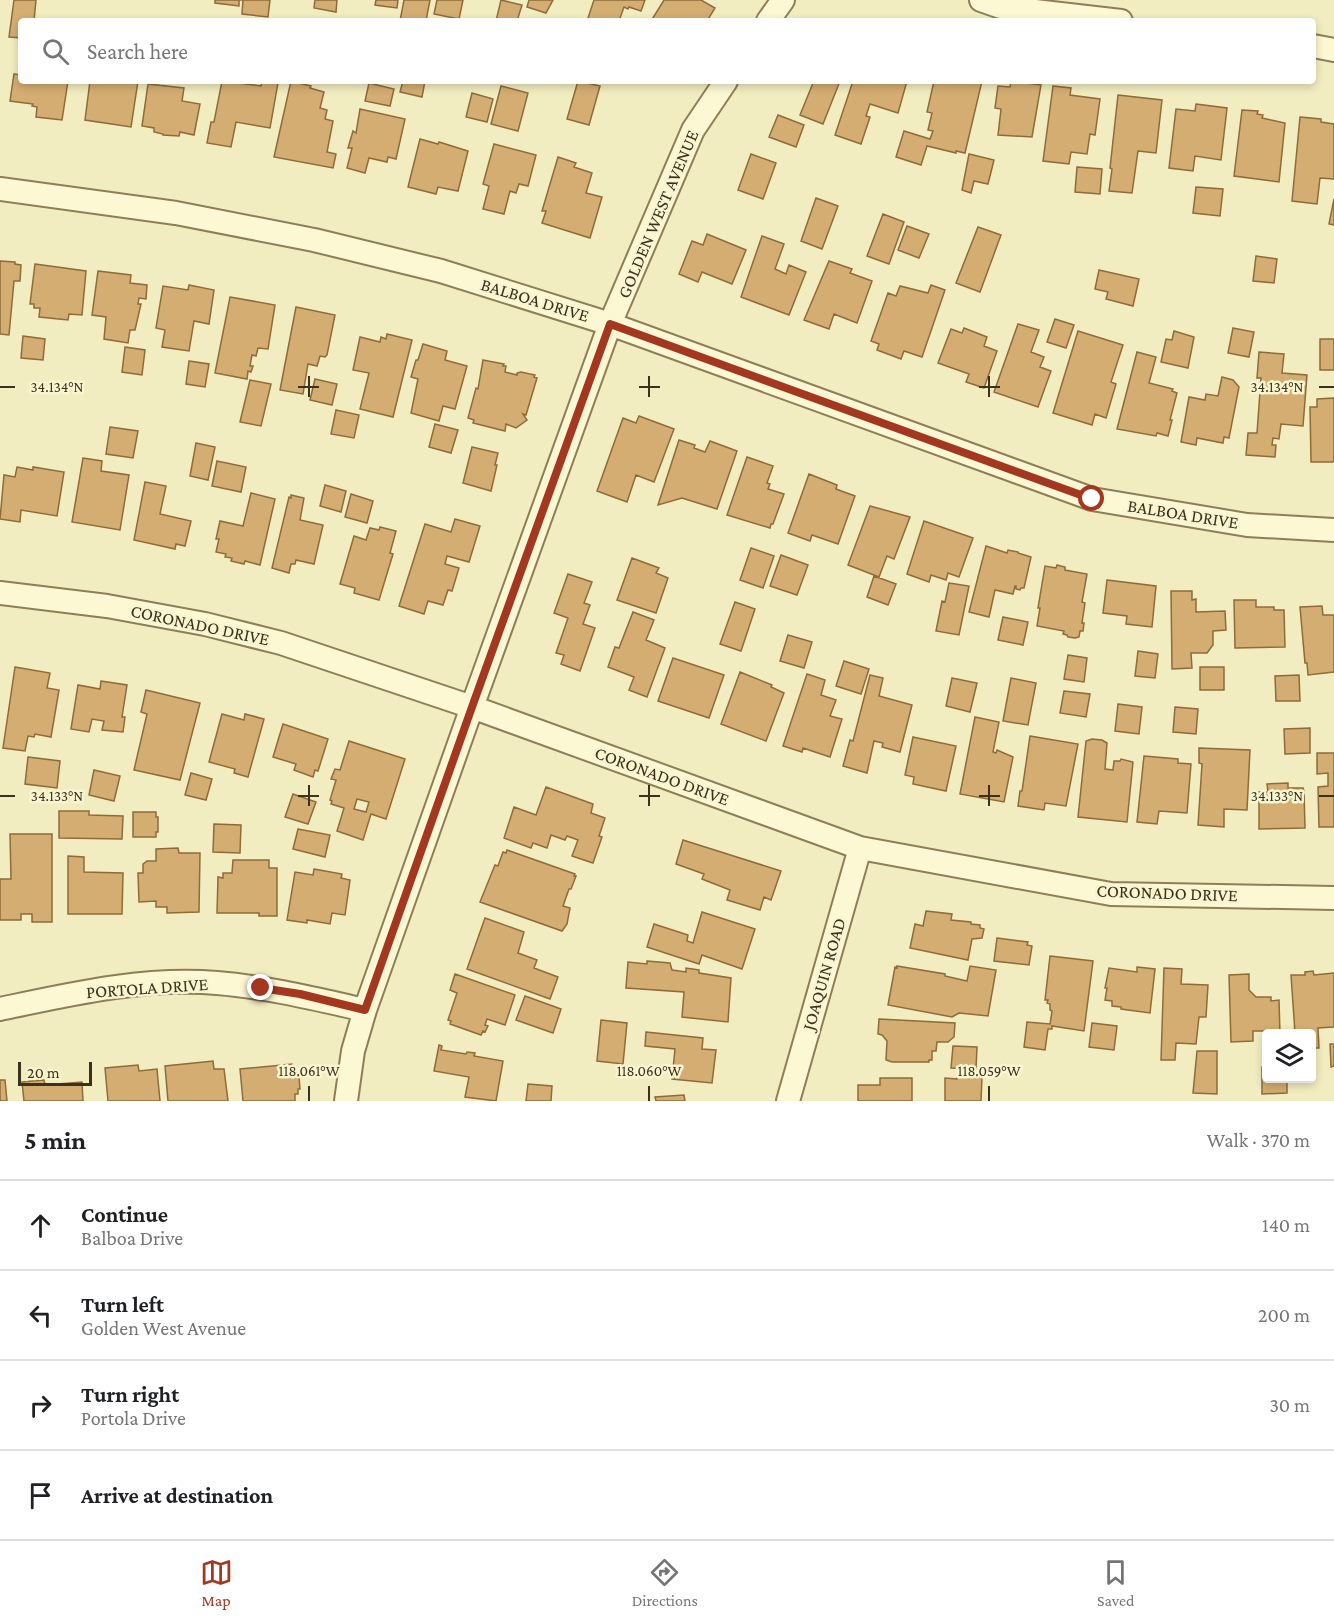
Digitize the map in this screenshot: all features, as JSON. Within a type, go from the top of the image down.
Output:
[{"type":"street","points":[[770,18],[783,0]]},
{"type":"street","points":[[981,0],[1001,7],[1095,18]]},
{"type":"street","points":[[1316,47],[1334,50]]},
{"type":"street","name":"GOLDEN WEST AVENUE","points":[[346,1101],[349,1071],[365,1010],[610,324],[693,130],[724,84]]},
{"type":"street","name":"BALBOA DRIVE","points":[[0,189],[176,213],[314,240],[441,271],[610,324],[1092,499],[1247,525],[1334,530]]},
{"type":"street","name":"CORONADO DRIVE","points":[[0,592],[107,606],[216,627],[281,643],[472,707],[860,848],[1111,894],[1334,898]]},
{"type":"street","name":"JOAQUIN ROAD","points":[[788,1101],[860,848]]},
{"type":"street","name":"PORTOLA DRIVE","points":[[0,1009],[105,988],[214,983],[300,994],[365,1010]]},
{"type":"building","points":[[14,0],[36,0],[34,18],[18,18],[18,38],[9,37]]},
{"type":"building","points":[[215,0],[239,0],[239,6],[215,3]]},
{"type":"building","points":[[243,0],[270,0],[268,17],[242,14]]},
{"type":"building","points":[[315,0],[337,0],[336,12],[314,8]]},
{"type":"building","points":[[376,0],[398,0],[397,8],[375,5]]},
{"type":"building","points":[[404,0],[430,0],[427,18],[401,18]]},
{"type":"building","points":[[437,0],[463,0],[459,18],[434,14]]},
{"type":"building","points":[[501,0],[522,5],[518,18],[497,18]]},
{"type":"building","points":[[529,0],[553,0],[546,13],[527,7]]},
{"type":"building","points":[[594,0],[645,0],[641,11],[624,7],[620,18],[588,18]]},
{"type":"building","points":[[664,0],[701,0],[715,8],[709,18],[653,18]]},
{"type":"building","points":[[14,74],[18,75],[18,84],[68,84],[62,120],[36,117],[37,107],[32,106],[33,104],[10,101]]},
{"type":"building","points":[[90,84],[138,84],[131,127],[85,120]]},
{"type":"building","points":[[148,84],[184,88],[182,101],[200,104],[194,135],[180,132],[179,136],[163,135],[154,132],[154,128],[142,126]]},
{"type":"building","points":[[221,84],[261,86],[261,84],[278,84],[270,128],[236,122],[231,147],[207,143],[211,122],[214,122]]},
{"type":"building","points":[[290,84],[303,84],[324,92],[320,108],[327,110],[325,119],[333,121],[327,152],[336,154],[333,168],[274,157]]},
{"type":"building","points":[[369,84],[394,89],[390,106],[365,101]]},
{"type":"building","points":[[402,84],[424,84],[422,97],[400,92]]},
{"type":"building","points":[[577,84],[600,86],[589,125],[567,119]]},
{"type":"building","points":[[813,84],[839,84],[823,124],[800,115]]},
{"type":"building","points":[[852,84],[906,84],[898,113],[870,104],[866,116],[870,117],[861,144],[835,135]]},
{"type":"building","points":[[933,84],[981,84],[965,153],[927,146],[921,165],[896,157],[904,131],[930,139],[933,131],[928,130],[932,113],[927,112]]},
{"type":"building","points":[[1010,84],[1041,85],[1032,137],[998,135],[1001,109],[995,108],[998,86],[1010,87]]},
{"type":"building","points":[[501,86],[528,93],[518,131],[491,124]]},
{"type":"building","points":[[1053,86],[1071,88],[1070,95],[1100,99],[1095,135],[1090,134],[1087,154],[1071,152],[1069,164],[1043,161]]},
{"type":"building","points":[[472,93],[493,99],[487,122],[466,117]]},
{"type":"building","points":[[1118,95],[1162,100],[1156,153],[1138,151],[1132,193],[1109,191]]},
{"type":"building","points":[[1196,104],[1227,108],[1221,160],[1195,156],[1193,171],[1169,168],[1176,109],[1195,111]]},
{"type":"building","points":[[360,109],[405,119],[396,159],[388,157],[387,162],[369,158],[365,173],[347,168],[352,148],[348,148],[353,131],[356,133]]},
{"type":"building","points":[[1242,110],[1258,111],[1257,114],[1263,115],[1262,118],[1285,123],[1279,182],[1234,176]]},
{"type":"building","points":[[778,115],[804,125],[796,147],[769,137]]},
{"type":"building","points":[[1300,117],[1321,119],[1321,122],[1334,124],[1334,179],[1320,178],[1317,204],[1292,201]]},
{"type":"building","points":[[420,139],[468,151],[458,191],[438,187],[436,194],[408,187]]},
{"type":"building","points":[[494,144],[536,155],[528,186],[519,184],[516,193],[510,191],[504,214],[483,209],[489,186],[483,184]]},
{"type":"building","points":[[751,154],[776,163],[763,199],[738,190]]},
{"type":"building","points":[[969,154],[994,160],[988,184],[974,181],[971,193],[962,190]]},
{"type":"building","points":[[558,157],[576,163],[574,167],[592,173],[586,193],[602,197],[590,238],[542,223],[546,211],[542,211]]},
{"type":"building","points":[[1077,167],[1102,169],[1100,194],[1075,192]]},
{"type":"building","points":[[1196,187],[1223,189],[1220,216],[1193,213]]},
{"type":"building","points":[[816,198],[838,206],[822,249],[801,241]]},
{"type":"building","points":[[1334,199],[1334,225],[1329,224]]},
{"type":"building","points":[[883,214],[904,222],[889,264],[867,256]]},
{"type":"building","points":[[907,226],[929,234],[919,258],[898,250]]},
{"type":"building","points":[[978,227],[1001,235],[980,292],[956,283]]},
{"type":"building","points":[[707,234],[746,250],[732,284],[702,272],[698,282],[679,274],[692,241],[703,245]]},
{"type":"building","points":[[762,236],[784,244],[775,269],[786,274],[789,265],[806,272],[789,315],[741,297]]},
{"type":"building","points":[[1256,256],[1277,259],[1274,283],[1253,281]]},
{"type":"building","points":[[0,261],[15,262],[21,265],[20,281],[14,281],[9,335],[0,334]]},
{"type":"building","points":[[829,261],[852,269],[850,273],[872,281],[857,323],[834,314],[829,329],[804,320]]},
{"type":"building","points":[[35,264],[86,271],[82,315],[69,314],[68,320],[39,317],[40,308],[34,308],[34,304],[30,304]]},
{"type":"building","points":[[1099,270],[1139,279],[1133,306],[1106,299],[1108,292],[1095,289]]},
{"type":"building","points":[[98,271],[131,275],[130,283],[147,285],[146,299],[139,298],[138,304],[141,304],[135,330],[130,330],[128,343],[104,339],[106,317],[92,315]]},
{"type":"building","points":[[189,285],[214,290],[209,324],[194,321],[189,351],[162,347],[165,330],[156,328],[163,286],[188,290]]},
{"type":"building","points":[[931,285],[945,290],[922,357],[904,351],[901,359],[877,350],[879,344],[871,341],[888,293],[896,296],[900,286],[928,293]]},
{"type":"building","points":[[230,297],[275,305],[268,349],[258,348],[256,356],[252,355],[250,366],[253,366],[251,372],[248,371],[247,379],[215,373]]},
{"type":"building","points":[[296,307],[335,315],[327,355],[320,356],[317,366],[308,364],[303,394],[280,390]]},
{"type":"building","points":[[1055,319],[1074,325],[1066,348],[1047,342]]},
{"type":"building","points":[[1018,324],[1039,330],[1031,352],[1044,357],[1040,367],[1051,371],[1038,407],[994,392]]},
{"type":"building","points":[[964,328],[987,337],[984,346],[997,351],[984,388],[966,382],[969,374],[938,363],[951,329],[962,333]]},
{"type":"building","points":[[1233,328],[1254,332],[1249,357],[1228,353]]},
{"type":"building","points":[[1078,331],[1123,345],[1111,382],[1116,384],[1106,418],[1095,414],[1092,425],[1053,413]]},
{"type":"building","points":[[1174,331],[1194,337],[1188,368],[1161,362],[1166,339],[1172,340]]},
{"type":"building","points":[[387,334],[412,340],[393,417],[360,409],[369,373],[353,370],[360,337],[380,342],[381,337],[386,339]]},
{"type":"building","points":[[23,336],[45,339],[43,360],[21,358]]},
{"type":"building","points":[[1320,339],[1334,339],[1334,370],[1320,370]]},
{"type":"building","points":[[423,344],[447,351],[445,360],[467,366],[455,409],[443,406],[439,421],[411,413],[418,379],[411,377]]},
{"type":"building","points":[[125,347],[145,350],[142,375],[122,372]]},
{"type":"building","points":[[1137,352],[1156,357],[1149,383],[1173,389],[1172,391],[1177,393],[1168,436],[1117,429]]},
{"type":"building","points":[[1259,352],[1284,354],[1282,373],[1307,375],[1303,426],[1281,424],[1279,439],[1273,438],[1272,445],[1276,445],[1275,457],[1246,455],[1248,433],[1257,433],[1261,378],[1257,378]]},
{"type":"building","points":[[483,360],[504,364],[505,372],[517,375],[521,372],[535,375],[534,377],[537,378],[526,415],[523,414],[527,420],[516,428],[506,424],[505,431],[473,423],[474,420],[468,418],[476,388],[478,389]]},
{"type":"building","points":[[189,361],[209,364],[205,387],[186,384]]},
{"type":"building","points":[[1222,377],[1233,380],[1239,387],[1229,438],[1224,437],[1223,443],[1197,438],[1196,445],[1181,442],[1189,397],[1205,400],[1206,394],[1218,396]]},
{"type":"building","points":[[315,379],[337,384],[332,405],[310,400]]},
{"type":"building","points":[[250,380],[271,384],[261,426],[240,422]]},
{"type":"building","points":[[1334,398],[1334,460],[1333,462],[1311,462],[1310,407],[1317,407],[1317,399]]},
{"type":"building","points":[[336,410],[359,415],[354,438],[331,434]]},
{"type":"building","points":[[639,416],[674,429],[654,482],[636,475],[627,502],[597,491],[623,418],[636,423]]},
{"type":"building","points":[[435,424],[458,430],[451,453],[429,447]]},
{"type":"building","points":[[110,427],[138,431],[133,458],[106,454]]},
{"type":"building","points":[[679,440],[695,445],[694,448],[705,452],[710,441],[737,451],[717,509],[682,498],[658,505]]},
{"type":"building","points":[[196,443],[215,447],[208,480],[190,476]]},
{"type":"building","points":[[472,447],[498,453],[491,491],[463,483]]},
{"type":"building","points":[[747,457],[773,466],[767,483],[770,484],[768,489],[784,494],[770,528],[727,515]]},
{"type":"building","points":[[83,458],[102,461],[101,471],[129,475],[120,530],[72,522]]},
{"type":"building","points":[[217,461],[246,467],[241,492],[212,486]]},
{"type":"building","points":[[17,467],[64,472],[57,516],[21,510],[20,522],[0,519],[4,475],[15,477]]},
{"type":"building","points":[[809,474],[837,485],[836,489],[855,496],[838,544],[812,535],[810,541],[788,533]]},
{"type":"building","points":[[145,482],[166,486],[160,514],[191,521],[185,546],[176,544],[175,549],[134,540]]},
{"type":"building","points":[[325,485],[346,491],[341,512],[320,506]]},
{"type":"building","points":[[251,493],[275,499],[260,565],[245,561],[244,564],[231,561],[232,558],[225,557],[226,554],[216,552],[220,521],[243,526]]},
{"type":"building","points":[[351,494],[373,501],[367,523],[345,517]]},
{"type":"building","points":[[291,495],[304,498],[300,520],[323,525],[314,564],[296,560],[295,564],[291,564],[289,573],[272,568]]},
{"type":"building","points":[[870,506],[910,517],[894,559],[887,556],[879,577],[848,565]]},
{"type":"building","points":[[455,519],[480,526],[469,562],[447,556],[445,564],[459,568],[452,591],[448,590],[443,605],[428,601],[424,614],[399,606],[425,524],[451,532]]},
{"type":"building","points":[[924,521],[973,538],[959,577],[948,573],[946,580],[931,575],[929,582],[907,574]]},
{"type":"building","points":[[380,527],[396,531],[390,553],[393,554],[379,600],[354,593],[355,588],[340,584],[354,536],[366,540],[370,528],[379,530]]},
{"type":"building","points":[[986,546],[1007,553],[1008,550],[1031,557],[1024,588],[1020,590],[1015,586],[1013,594],[995,590],[989,617],[969,612]]},
{"type":"building","points":[[751,548],[774,556],[763,588],[740,580]]},
{"type":"building","points":[[781,555],[808,565],[797,595],[770,586]]},
{"type":"building","points":[[632,558],[659,568],[656,573],[668,578],[656,613],[617,600]]},
{"type":"building","points":[[1057,565],[1065,567],[1065,570],[1087,574],[1082,602],[1085,603],[1083,631],[1080,631],[1079,637],[1068,637],[1063,634],[1064,631],[1037,626],[1045,566],[1056,568]]},
{"type":"building","points":[[568,574],[592,582],[584,603],[590,605],[583,624],[595,628],[580,671],[561,664],[564,655],[556,653],[568,618],[554,613]]},
{"type":"building","points":[[874,576],[896,584],[888,605],[867,597]]},
{"type":"building","points":[[1107,580],[1156,586],[1152,627],[1126,624],[1127,616],[1103,613]]},
{"type":"building","points":[[949,583],[969,586],[959,635],[936,631],[942,601],[945,602]]},
{"type":"building","points":[[1171,591],[1192,591],[1192,600],[1196,599],[1196,612],[1225,611],[1226,630],[1213,631],[1213,645],[1207,653],[1191,653],[1192,668],[1172,669]]},
{"type":"building","points":[[1234,600],[1256,600],[1256,607],[1274,607],[1274,610],[1284,610],[1285,647],[1235,648]]},
{"type":"building","points":[[735,602],[755,609],[741,651],[720,644]]},
{"type":"building","points":[[1322,606],[1323,615],[1334,615],[1334,672],[1308,675],[1300,607]]},
{"type":"building","points":[[633,612],[654,620],[646,640],[665,648],[647,697],[629,690],[634,677],[608,667],[615,647],[619,648]]},
{"type":"building","points":[[1003,617],[1028,622],[1023,645],[998,640]]},
{"type":"building","points":[[788,635],[812,642],[804,668],[780,661]]},
{"type":"building","points":[[1138,651],[1158,654],[1155,678],[1135,676]]},
{"type":"building","points":[[1068,655],[1087,658],[1084,682],[1064,679]]},
{"type":"building","points":[[673,658],[724,675],[709,718],[658,701]]},
{"type":"building","points":[[844,661],[869,669],[861,694],[836,686]]},
{"type":"building","points":[[15,667],[50,673],[47,688],[59,690],[51,737],[35,734],[34,737],[28,736],[25,751],[3,748]]},
{"type":"building","points":[[1200,667],[1224,667],[1224,690],[1200,690]]},
{"type":"building","points":[[740,672],[772,685],[771,687],[784,693],[766,741],[721,724]]},
{"type":"building","points":[[807,674],[825,680],[821,695],[836,700],[830,716],[842,719],[830,757],[803,748],[802,752],[783,746]]},
{"type":"building","points":[[870,675],[883,678],[879,696],[912,705],[900,752],[882,747],[883,743],[874,741],[867,773],[843,766],[850,740],[853,741]]},
{"type":"building","points":[[1299,675],[1300,701],[1276,701],[1275,676]]},
{"type":"building","points":[[952,678],[977,683],[970,712],[946,706]]},
{"type":"building","points":[[1011,678],[1036,683],[1028,725],[1003,721]]},
{"type":"building","points":[[101,681],[127,685],[122,717],[125,717],[123,732],[102,730],[104,721],[92,719],[89,732],[71,729],[78,685],[100,689]]},
{"type":"building","points":[[146,690],[200,703],[180,780],[134,770],[147,714],[141,712]]},
{"type":"building","points":[[1064,691],[1090,694],[1086,717],[1060,713]]},
{"type":"building","points":[[1118,704],[1142,707],[1139,734],[1115,731]]},
{"type":"building","points":[[1175,707],[1198,709],[1196,734],[1173,732]]},
{"type":"building","points":[[222,714],[244,720],[245,714],[264,719],[248,777],[234,773],[235,769],[209,762]]},
{"type":"building","points":[[975,717],[999,722],[993,752],[996,753],[997,750],[1013,757],[1004,802],[960,794]]},
{"type":"building","points":[[283,724],[328,739],[318,771],[315,770],[313,777],[294,770],[296,764],[273,757]]},
{"type":"building","points":[[1310,728],[1310,753],[1285,754],[1284,729]]},
{"type":"building","points":[[1030,736],[1078,744],[1066,806],[1045,803],[1044,810],[1018,806]]},
{"type":"building","points":[[913,737],[956,746],[946,791],[913,784],[914,777],[905,775]]},
{"type":"building","points":[[1092,739],[1107,743],[1105,769],[1113,770],[1114,761],[1121,759],[1133,762],[1127,822],[1078,817],[1086,741]]},
{"type":"building","points":[[349,741],[405,759],[386,819],[371,814],[363,840],[337,831],[344,808],[331,804],[336,780],[331,779],[335,769],[340,770]],"holes":[[[357,799],[369,802],[366,812],[354,809]]]},
{"type":"building","points":[[1199,748],[1250,750],[1247,810],[1224,809],[1224,827],[1198,825],[1202,764],[1199,763]]},
{"type":"building","points":[[1317,753],[1334,753],[1334,827],[1319,827],[1318,787],[1328,786],[1328,773],[1317,774]]},
{"type":"building","points":[[1144,756],[1178,759],[1178,763],[1191,764],[1187,813],[1159,811],[1157,824],[1137,822]]},
{"type":"building","points":[[28,757],[60,761],[57,788],[25,784]]},
{"type":"building","points":[[94,770],[120,776],[114,801],[89,795]]},
{"type":"building","points":[[191,773],[212,779],[206,800],[185,795]]},
{"type":"building","points":[[1288,783],[1288,788],[1303,788],[1305,828],[1259,829],[1259,792],[1268,792],[1267,784]]},
{"type":"building","points":[[546,787],[593,804],[591,813],[605,818],[599,836],[602,837],[593,863],[572,856],[578,840],[567,836],[565,840],[551,835],[547,848],[533,843],[531,848],[504,838],[514,807],[536,815]]},
{"type":"building","points":[[293,794],[316,802],[308,824],[285,817]]},
{"type":"building","points":[[59,811],[89,811],[89,815],[123,816],[122,839],[59,838]]},
{"type":"building","points":[[133,812],[156,812],[158,832],[156,832],[156,837],[133,837]]},
{"type":"building","points":[[214,824],[241,825],[240,853],[213,852]]},
{"type":"building","points":[[298,829],[330,835],[325,857],[293,849]]},
{"type":"building","points":[[10,834],[52,834],[52,922],[32,922],[32,914],[21,914],[21,920],[0,920],[0,879],[11,879]]},
{"type":"building","points":[[683,840],[781,871],[771,900],[764,897],[760,910],[727,900],[730,890],[702,879],[704,874],[676,864]]},
{"type":"building","points":[[178,848],[179,853],[200,853],[199,912],[167,913],[167,907],[156,907],[156,901],[139,902],[138,873],[143,873],[143,864],[147,861],[156,861],[156,849]]},
{"type":"building","points":[[507,850],[575,874],[563,906],[570,908],[567,924],[562,931],[480,902],[495,865],[498,866],[503,852],[506,853]]},
{"type":"building","points":[[68,856],[84,857],[84,872],[123,873],[122,914],[68,914]]},
{"type":"building","points":[[233,860],[269,860],[269,868],[277,868],[277,916],[259,916],[259,913],[217,913],[218,877],[223,878],[223,873],[232,873]]},
{"type":"building","points":[[314,869],[342,874],[341,878],[350,880],[345,915],[332,913],[330,924],[307,920],[307,923],[287,920],[295,872],[313,875]]},
{"type":"building","points":[[926,911],[952,914],[951,920],[971,922],[984,929],[982,938],[972,939],[968,960],[910,948],[915,924],[923,926]]},
{"type":"building","points":[[702,912],[755,929],[742,969],[702,955],[699,964],[647,947],[654,924],[688,935],[687,941],[693,943]]},
{"type":"building","points":[[485,918],[524,932],[518,953],[537,960],[534,968],[558,977],[550,999],[467,969]]},
{"type":"building","points":[[997,938],[1028,942],[1027,945],[1032,946],[1029,965],[994,961]]},
{"type":"building","points":[[1050,956],[1093,961],[1084,1031],[1052,1026],[1052,1029],[1048,1029],[1045,1050],[1024,1047],[1027,1022],[1050,1024],[1052,1011],[1050,1004],[1047,1003],[1048,1000],[1045,1000]]},
{"type":"building","points":[[647,961],[670,963],[672,970],[686,972],[686,968],[699,970],[699,973],[731,978],[728,1022],[682,1017],[684,992],[626,988],[628,962],[647,964]]},
{"type":"building","points":[[897,966],[945,974],[945,976],[967,981],[970,966],[996,970],[988,1016],[959,1013],[952,1017],[888,1005]]},
{"type":"building","points":[[1137,967],[1155,969],[1150,1013],[1121,1009],[1121,1007],[1112,1006],[1112,1001],[1105,1000],[1109,968],[1137,972]]},
{"type":"building","points":[[1164,968],[1182,969],[1181,984],[1208,985],[1206,1017],[1199,1017],[1196,1044],[1176,1043],[1175,1060],[1161,1060]]},
{"type":"building","points":[[1313,971],[1314,975],[1334,973],[1334,1027],[1318,1028],[1319,1048],[1316,1048],[1316,1029],[1295,1029],[1291,975],[1305,975],[1305,972]]},
{"type":"building","points":[[455,974],[515,995],[505,1025],[487,1019],[485,1025],[488,1026],[481,1035],[450,1024],[451,1021],[448,1020],[457,993],[450,990]]},
{"type":"building","points":[[1249,974],[1249,990],[1256,997],[1271,997],[1271,1001],[1279,1000],[1280,1029],[1253,1031],[1253,1041],[1231,1042],[1229,975]]},
{"type":"building","points":[[525,996],[561,1009],[553,1033],[516,1020]]},
{"type":"building","points":[[879,1019],[955,1023],[954,1037],[948,1042],[937,1042],[936,1051],[932,1051],[932,1060],[929,1062],[892,1062],[886,1060],[887,1041],[878,1034]]},
{"type":"building","points":[[601,1020],[627,1023],[623,1064],[597,1061]]},
{"type":"building","points":[[1092,1023],[1117,1026],[1114,1050],[1089,1047]]},
{"type":"building","points":[[646,1032],[703,1038],[702,1049],[716,1050],[712,1083],[672,1079],[675,1049],[645,1046]]},
{"type":"building","points":[[1330,1044],[1334,1044],[1334,1066],[1331,1067]]},
{"type":"building","points":[[439,1045],[442,1046],[441,1050],[475,1053],[474,1056],[503,1061],[496,1101],[465,1097],[469,1077],[434,1071]]},
{"type":"building","points":[[953,1046],[977,1047],[976,1069],[951,1068]]},
{"type":"building","points":[[1197,1051],[1217,1051],[1217,1094],[1193,1093]]},
{"type":"building","points":[[213,1061],[214,1069],[224,1069],[228,1101],[168,1101],[165,1066]]},
{"type":"building","points":[[292,1064],[293,1070],[296,1070],[296,1077],[299,1077],[300,1089],[298,1089],[298,1094],[295,1094],[295,1101],[243,1101],[240,1069]]},
{"type":"building","points":[[138,1065],[139,1071],[157,1069],[160,1101],[108,1101],[105,1068]]},
{"type":"building","points":[[957,1077],[982,1077],[981,1101],[945,1101],[945,1078],[957,1079]]},
{"type":"building","points":[[880,1078],[912,1078],[912,1101],[858,1101],[858,1085],[880,1085]]},
{"type":"building","points":[[0,1080],[5,1080],[7,1101],[0,1101]]},
{"type":"building","points":[[44,1080],[45,1085],[82,1082],[83,1101],[24,1101],[22,1082]]},
{"type":"building","points":[[1262,1083],[1287,1083],[1287,1093],[1262,1094]]},
{"type":"building","points":[[528,1084],[552,1086],[551,1101],[526,1101]]},
{"type":"building","points":[[684,1095],[685,1101],[656,1101],[655,1097]]},
{"type":"route","points":[[261,988],[300,994],[365,1010],[610,324],[1092,499]]}]
